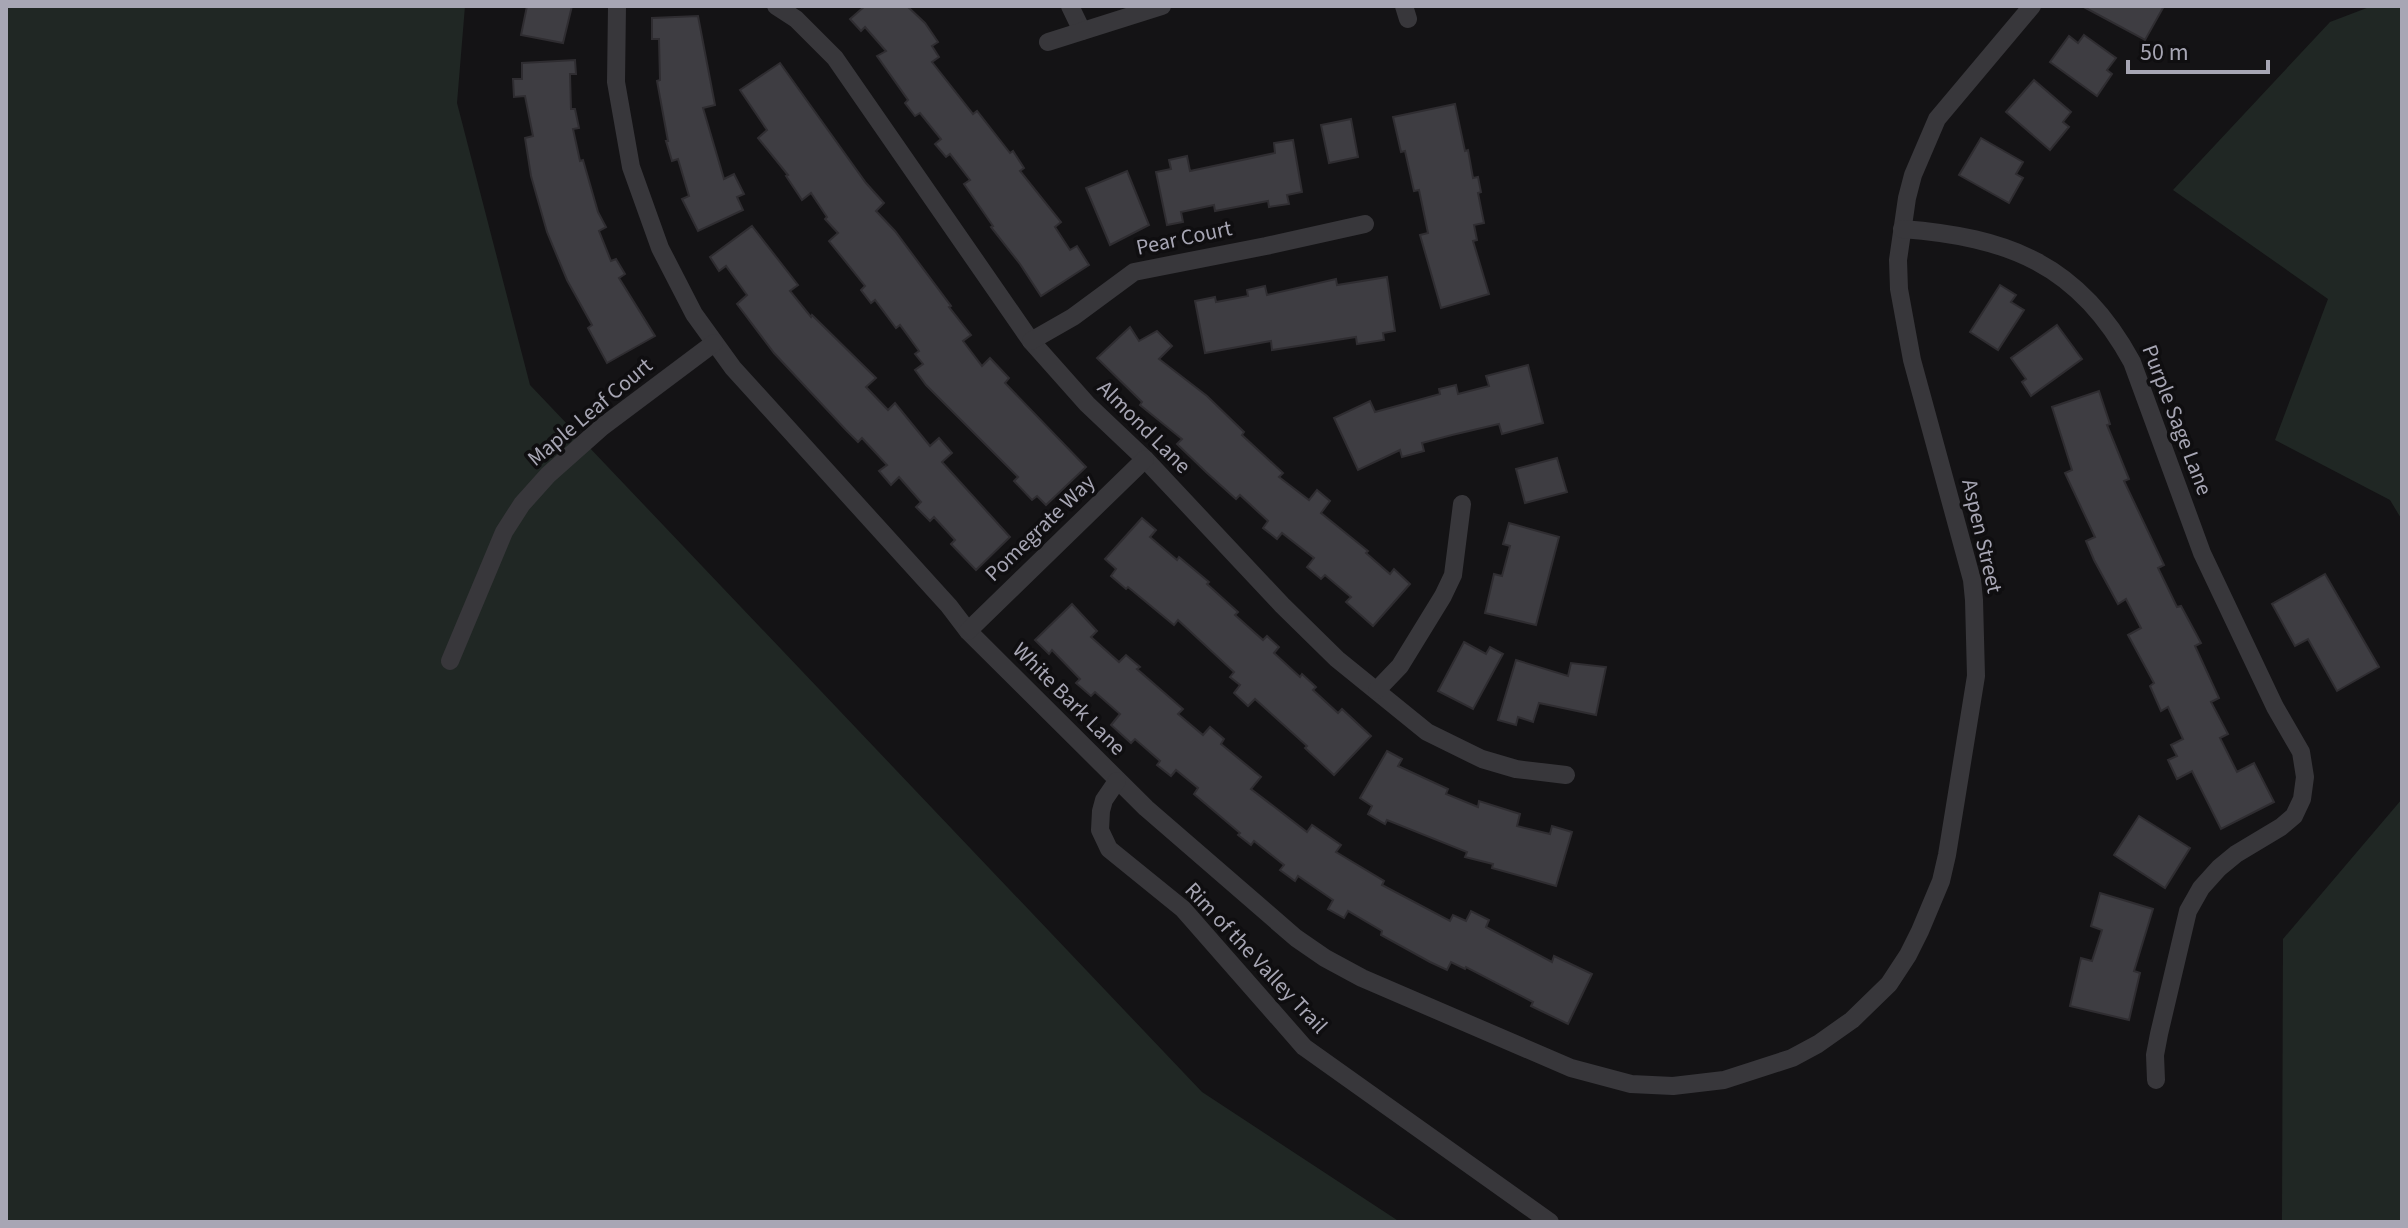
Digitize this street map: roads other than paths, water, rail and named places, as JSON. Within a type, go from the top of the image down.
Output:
[{"type":"street","name":"White Bark Lane","points":[[617,6],[616,82],[631,167],[660,248],[694,314],[733,368],[949,606],[968,631],[1117,781],[1296,938],[1325,958],[1388,989],[1571,1068],[1631,1084],[1673,1086],[1724,1080],[1792,1058]]},
{"type":"street","name":"Almond Lane","points":[[776,6],[796,19],[835,58],[1031,341],[1087,404],[1145,459],[1337,659],[1427,732],[1482,759],[1516,769],[1566,775]]},
{"type":"street","points":[[1070,6],[1082,31]]},
{"type":"street","points":[[1048,42],[1162,6]]},
{"type":"street","name":"Aspen Street","points":[[1792,1058],[1852,1020],[1889,984],[1914,943],[1941,881],[1976,676],[1976,627],[1972,580],[1912,360],[1899,289],[1902,229],[1913,175],[1937,119],[2032,6]]},
{"type":"street","name":"Pear Court","points":[[1031,341],[1073,317],[1134,272],[1365,224]]},
{"type":"street","name":"Purple Sage Lane","points":[[1902,229],[1969,236],[2024,254],[2051,269],[2100,312],[2132,362],[2202,553],[2275,707],[2301,752],[2305,777],[2302,799],[2294,816],[2219,868],[2201,888],[2188,911],[2155,1055],[2156,1080]]},
{"type":"street","name":"Maple Leaf Court","points":[[450,661],[504,532],[522,504],[548,475],[602,427],[714,343]]},
{"type":"street","name":"Pomegrate Way","points":[[968,631],[1145,459]]},
{"type":"street","points":[[1377,690],[1400,666],[1448,586],[1453,575],[1462,504]]},
{"type":"street","name":"Rim of the Valley Trail","points":[[1117,781],[1104,800],[1101,811],[1100,830],[1109,849],[1183,909],[1304,1047],[1550,1222]]}]
